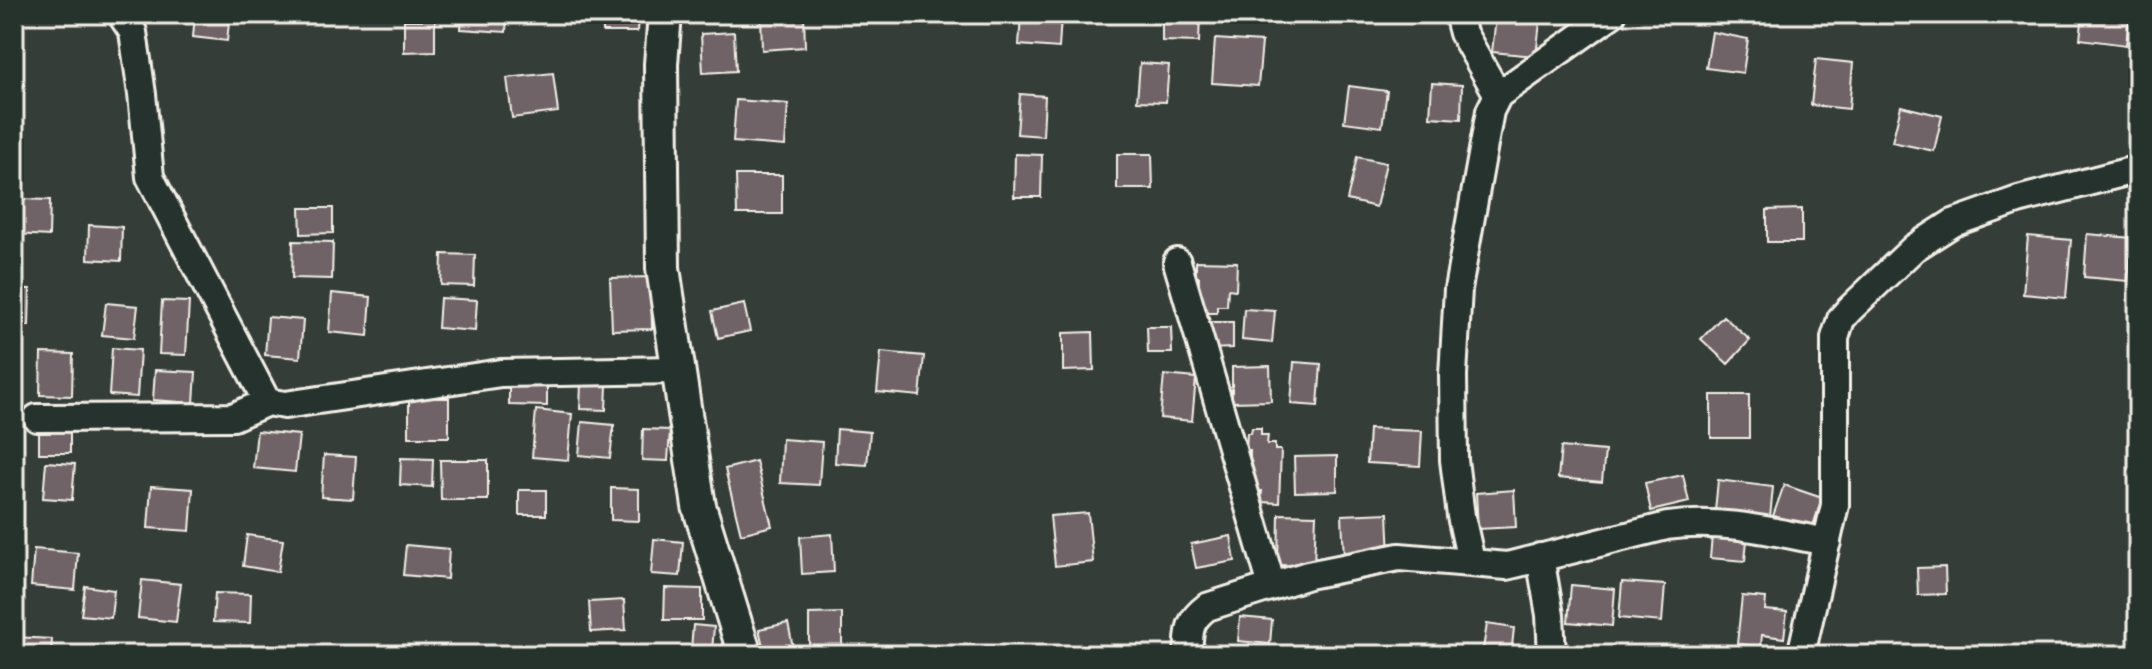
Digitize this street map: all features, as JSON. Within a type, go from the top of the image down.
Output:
[{"type":"main road","points":[[665,14],[661,64],[663,268],[699,506],[745,655]]},
{"type":"street","points":[[121,14],[133,32],[150,177],[267,402]]},
{"type":"street","points":[[1458,14],[1463,33],[1498,95]]},
{"type":"street","points":[[1471,561],[1454,460],[1453,375],[1458,289],[1490,111],[1498,95],[1612,14]]},
{"type":"street","points":[[1801,655],[1835,505],[1835,338],[1841,319],[1914,248],[1953,223],[2018,200],[2138,169]]},
{"type":"street","points":[[1177,262],[1272,586]]},
{"type":"street","points":[[37,418],[233,417],[267,402],[285,405],[501,373],[678,370]]},
{"type":"street","points":[[1188,655],[1193,617],[1207,607],[1308,575],[1399,557],[1507,566],[1692,522],[1721,523],[1827,542]]},
{"type":"street","points":[[1540,557],[1550,615],[1552,655]]},
{"type":"building","points":[[148,14],[176,14],[177,19],[149,20]]},
{"type":"building","points":[[195,14],[230,14],[227,41],[193,37]]},
{"type":"building","points":[[462,14],[507,14],[506,32],[461,29]]},
{"type":"building","points":[[603,14],[638,14],[637,32],[603,32]]},
{"type":"building","points":[[804,14],[805,47],[762,50],[761,15]]},
{"type":"building","points":[[1021,14],[1061,16],[1059,48],[1019,45]]},
{"type":"building","points":[[1162,14],[1200,14],[1199,42],[1162,41]]},
{"type":"building","points":[[2083,14],[2130,14],[2126,45],[2080,39]]},
{"type":"building","points":[[1496,18],[1540,22],[1536,56],[1492,52]]},
{"type":"building","points":[[404,20],[435,20],[435,51],[404,52]]},
{"type":"building","points":[[734,32],[736,71],[703,73],[701,34]]},
{"type":"building","points":[[1712,32],[1748,39],[1743,73],[1706,68]]},
{"type":"building","points":[[1215,39],[1262,42],[1258,86],[1212,83]]},
{"type":"building","points":[[1816,59],[1853,63],[1849,109],[1811,105]]},
{"type":"building","points":[[1140,63],[1169,65],[1166,102],[1137,101]]},
{"type":"building","points":[[553,73],[558,112],[512,118],[507,78]]},
{"type":"building","points":[[1432,83],[1462,85],[1461,119],[1430,117]]},
{"type":"building","points":[[1349,86],[1387,91],[1382,127],[1344,122]]},
{"type":"building","points":[[1020,94],[1045,96],[1043,136],[1017,134]]},
{"type":"building","points":[[736,100],[788,104],[785,146],[733,142]]},
{"type":"building","points":[[1901,106],[1942,116],[1934,151],[1892,142]]},
{"type":"building","points":[[1015,154],[1042,155],[1041,197],[1014,197]]},
{"type":"building","points":[[1117,154],[1152,154],[1153,189],[1117,189]]},
{"type":"building","points":[[1357,157],[1386,163],[1376,207],[1347,200]]},
{"type":"building","points":[[736,175],[782,175],[782,214],[737,214]]},
{"type":"building","points":[[18,199],[50,200],[49,236],[16,234]]},
{"type":"building","points":[[300,208],[333,208],[333,233],[301,234]]},
{"type":"building","points":[[1802,209],[1802,242],[1767,242],[1767,210]]},
{"type":"building","points":[[89,225],[122,227],[121,261],[88,259]]},
{"type":"building","points":[[2087,234],[2132,238],[2128,281],[2084,277]]},
{"type":"building","points":[[2028,236],[2071,240],[2066,298],[2023,294]]},
{"type":"building","points":[[293,241],[333,242],[332,279],[292,278]]},
{"type":"building","points":[[442,254],[475,255],[474,286],[441,285]]},
{"type":"building","points":[[1196,261],[1237,262],[1236,290],[1228,289],[1227,306],[1217,306],[1217,313],[1202,313],[1198,305]]},
{"type":"building","points":[[651,277],[652,329],[612,330],[610,278]]},
{"type":"building","points":[[14,289],[30,289],[29,326],[14,325]]},
{"type":"building","points":[[332,293],[371,297],[368,336],[329,332]]},
{"type":"building","points":[[440,298],[477,300],[475,331],[438,328]]},
{"type":"building","points":[[162,301],[189,302],[186,355],[159,354]]},
{"type":"building","points":[[106,303],[138,306],[134,338],[102,335]]},
{"type":"building","points":[[744,304],[750,331],[718,338],[712,311]]},
{"type":"building","points":[[1244,309],[1275,311],[1272,343],[1242,340]]},
{"type":"building","points":[[1723,316],[1750,340],[1728,364],[1701,339]]},
{"type":"building","points":[[268,317],[303,320],[300,358],[265,355]]},
{"type":"building","points":[[1210,322],[1233,322],[1233,348],[1210,349]]},
{"type":"building","points":[[1147,327],[1171,327],[1172,353],[1148,353]]},
{"type":"building","points":[[1093,332],[1094,370],[1063,371],[1063,333]]},
{"type":"building","points":[[112,348],[140,350],[137,397],[109,395]]},
{"type":"building","points":[[881,352],[924,356],[920,396],[877,392]]},
{"type":"building","points":[[41,353],[73,354],[72,396],[40,395]]},
{"type":"building","points":[[1294,362],[1321,364],[1318,406],[1291,404]]},
{"type":"building","points":[[1270,366],[1271,401],[1232,402],[1232,367]]},
{"type":"building","points":[[155,370],[196,372],[194,403],[153,400]]},
{"type":"building","points":[[1164,375],[1196,378],[1192,421],[1160,418]]},
{"type":"building","points":[[509,377],[547,378],[547,406],[509,405]]},
{"type":"building","points":[[581,383],[607,385],[606,410],[580,409]]},
{"type":"building","points":[[1711,395],[1749,395],[1749,438],[1711,438]]},
{"type":"building","points":[[409,398],[449,398],[449,437],[409,437]]},
{"type":"building","points":[[536,410],[572,414],[568,460],[532,457]]},
{"type":"building","points":[[582,422],[614,425],[610,458],[579,455]]},
{"type":"building","points":[[39,426],[70,427],[70,453],[39,453]]},
{"type":"building","points":[[1252,428],[1261,428],[1261,435],[1268,435],[1267,444],[1275,444],[1275,450],[1281,450],[1279,503],[1261,502],[1262,491],[1253,491],[1251,465],[1244,465],[1244,456],[1250,456],[1250,450],[1246,450],[1247,433],[1251,433]]},
{"type":"building","points":[[643,429],[670,430],[668,461],[642,460]]},
{"type":"building","points":[[837,429],[870,432],[867,465],[835,463]]},
{"type":"building","points":[[1369,429],[1422,431],[1420,466],[1367,463]]},
{"type":"building","points":[[257,431],[299,435],[295,472],[253,468]]},
{"type":"building","points":[[782,439],[822,442],[819,485],[780,483]]},
{"type":"building","points":[[1561,447],[1605,451],[1602,482],[1558,478]]},
{"type":"building","points":[[324,455],[356,457],[353,499],[321,497]]},
{"type":"building","points":[[1337,456],[1337,491],[1295,492],[1294,457]]},
{"type":"building","points":[[401,458],[433,459],[432,487],[400,485]]},
{"type":"building","points":[[440,460],[488,460],[488,500],[441,500]]},
{"type":"building","points":[[756,461],[772,526],[741,534],[725,469]]},
{"type":"building","points":[[46,462],[75,464],[72,500],[43,498]]},
{"type":"building","points":[[1683,475],[1689,502],[1651,511],[1645,483]]},
{"type":"building","points":[[1718,480],[1773,487],[1770,518],[1715,511]]},
{"type":"building","points":[[1784,485],[1822,498],[1812,529],[1773,516]]},
{"type":"building","points":[[151,486],[193,489],[190,531],[148,528]]},
{"type":"building","points":[[611,488],[639,489],[639,521],[611,520]]},
{"type":"building","points":[[519,490],[546,490],[546,515],[519,515]]},
{"type":"building","points":[[1514,490],[1516,527],[1478,529],[1476,493]]},
{"type":"building","points":[[1088,513],[1093,562],[1055,566],[1050,516]]},
{"type":"building","points":[[1388,513],[1390,557],[1344,559],[1342,515]]},
{"type":"building","points":[[1279,514],[1316,515],[1314,566],[1278,565]]},
{"type":"building","points":[[832,534],[834,572],[802,574],[800,537]]},
{"type":"building","points":[[247,535],[283,540],[278,572],[243,566]]},
{"type":"building","points":[[1231,536],[1235,561],[1196,568],[1191,544]]},
{"type":"building","points":[[1712,536],[1747,540],[1745,561],[1710,558]]},
{"type":"building","points":[[654,539],[683,542],[680,576],[651,574]]},
{"type":"building","points":[[406,545],[449,549],[447,579],[403,575]]},
{"type":"building","points":[[34,549],[78,553],[75,590],[31,586]]},
{"type":"building","points":[[1945,567],[1946,594],[1918,595],[1917,568]]},
{"type":"building","points":[[142,580],[181,584],[176,622],[138,618]]},
{"type":"building","points":[[1622,582],[1665,585],[1662,622],[1619,618]]},
{"type":"building","points":[[1571,585],[1615,589],[1612,626],[1568,622]]},
{"type":"building","points":[[85,586],[114,590],[111,618],[81,615]]},
{"type":"building","points":[[665,588],[702,589],[702,620],[664,620]]},
{"type":"building","points":[[215,593],[251,594],[250,623],[213,622]]},
{"type":"building","points":[[1742,596],[1766,598],[1765,610],[1787,612],[1784,638],[1762,635],[1761,646],[1737,644]]},
{"type":"building","points":[[624,600],[626,630],[591,632],[589,602]]},
{"type":"building","points":[[842,613],[842,652],[809,652],[809,614]]},
{"type":"building","points":[[1240,617],[1272,620],[1270,644],[1238,641]]},
{"type":"building","points":[[788,623],[794,652],[765,655],[759,629]]},
{"type":"building","points":[[1487,624],[1514,628],[1511,655],[1482,655]]},
{"type":"building","points":[[693,625],[714,627],[712,651],[691,649]]},
{"type":"building","points":[[14,637],[52,639],[51,655],[14,655]]}]
